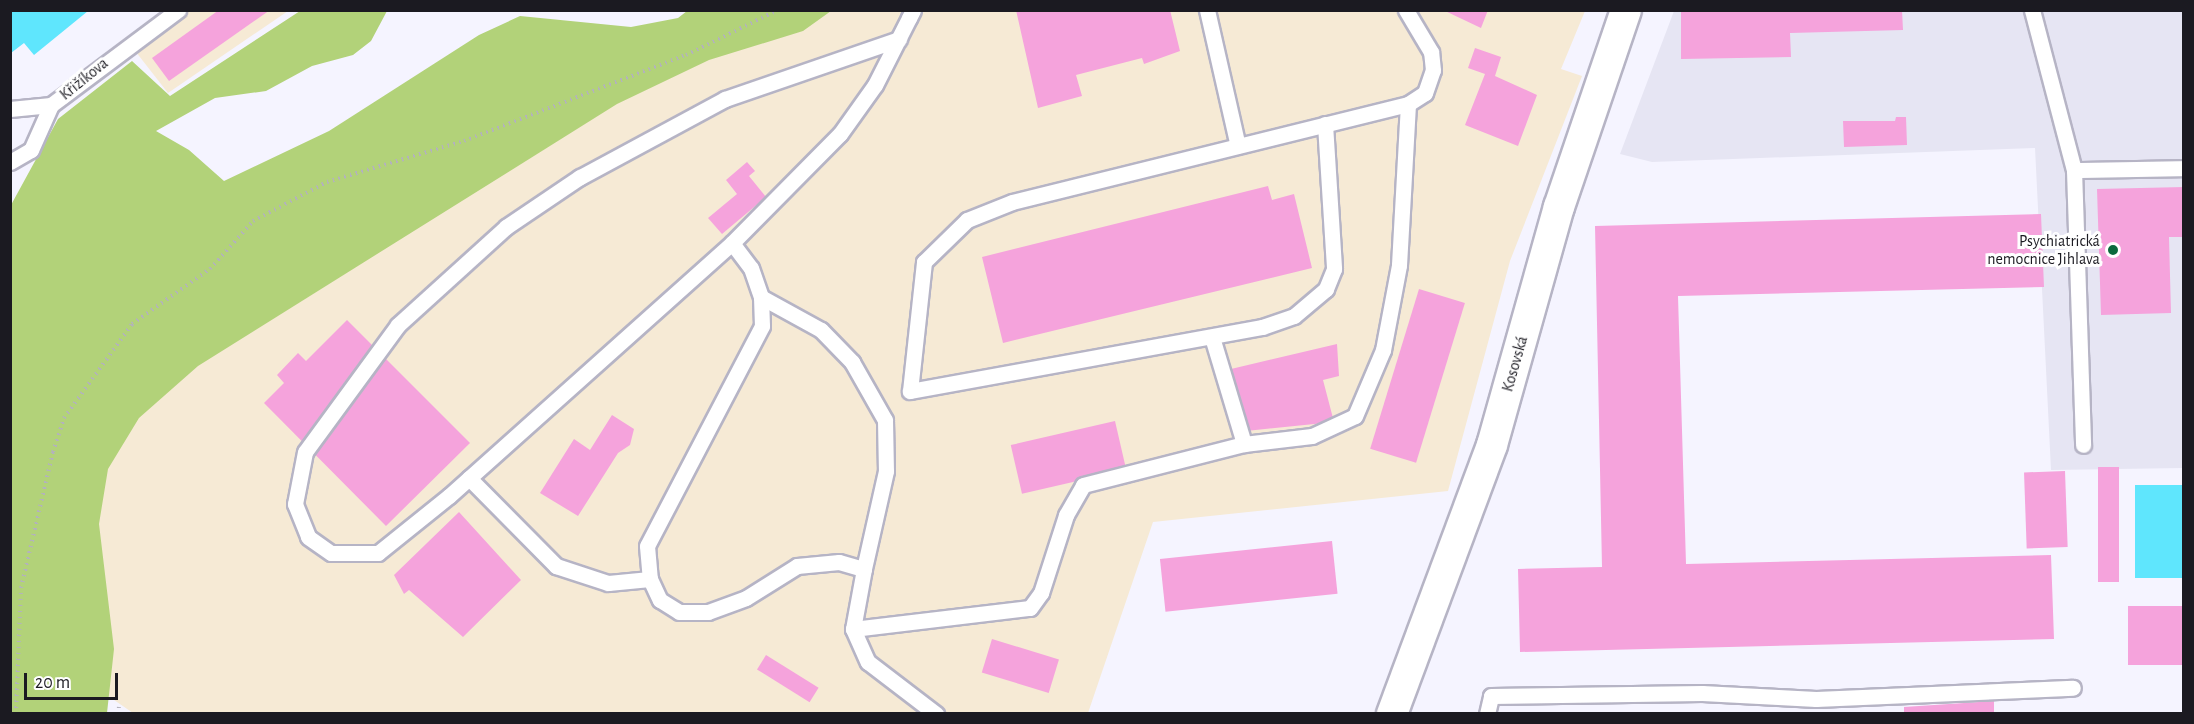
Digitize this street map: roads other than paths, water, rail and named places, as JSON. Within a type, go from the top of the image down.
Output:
[{"type":"street","name":"Kosovská","points":[[1392,714],[1492,445],[1559,207],[1626,10]]},
{"type":"lane","name":"Křižíkova","points":[[10,162],[31,150],[51,105],[178,10]]},
{"type":"lane","points":[[899,39],[725,99],[580,177],[506,227],[398,325],[305,452],[295,504],[308,537],[331,554],[378,553],[468,478],[732,243],[840,134],[899,39],[913,10]]},
{"type":"lane","points":[[1207,10],[1238,146]]},
{"type":"lane","points":[[1325,124],[1334,269],[1326,289],[1294,316],[1212,336],[910,391],[924,262],[967,220],[1012,202],[1325,124],[1408,104],[1425,93],[1433,70],[1431,52],[1406,10]]},
{"type":"lane","points":[[2032,10],[2074,170],[2083,445]]},
{"type":"lane","points":[[853,629],[1030,608],[1041,593],[1066,515],[1083,485],[1244,444],[1312,436],[1341,426],[1355,416],[1369,389],[1383,350],[1399,264],[1408,104]]},
{"type":"lane","points":[[10,109],[51,105]]},
{"type":"lane","points":[[2074,170],[2184,168]]},
{"type":"lane","points":[[732,243],[751,268],[761,297],[762,326],[647,546],[650,579],[660,600],[679,612],[708,612],[746,597],[797,566],[838,562],[864,569]]},
{"type":"lane","points":[[761,297],[821,330],[852,362],[885,420],[886,471],[853,629],[868,662],[936,714]]},
{"type":"lane","points":[[1212,336],[1244,444]]},
{"type":"lane","points":[[468,478],[556,566],[608,583],[650,579]]},
{"type":"lane","points":[[1487,714],[1491,696],[1702,693],[1816,699],[2073,688]]},
{"type":"water","points":[[11,10],[88,11],[34,55],[24,43],[11,53]]},
{"type":"water","points":[[2135,485],[2183,485],[2183,578],[2135,578]]},
{"type":"place","name":"Psychiatrická nemocnice Jihlava","points":[[2113,250]]}]
